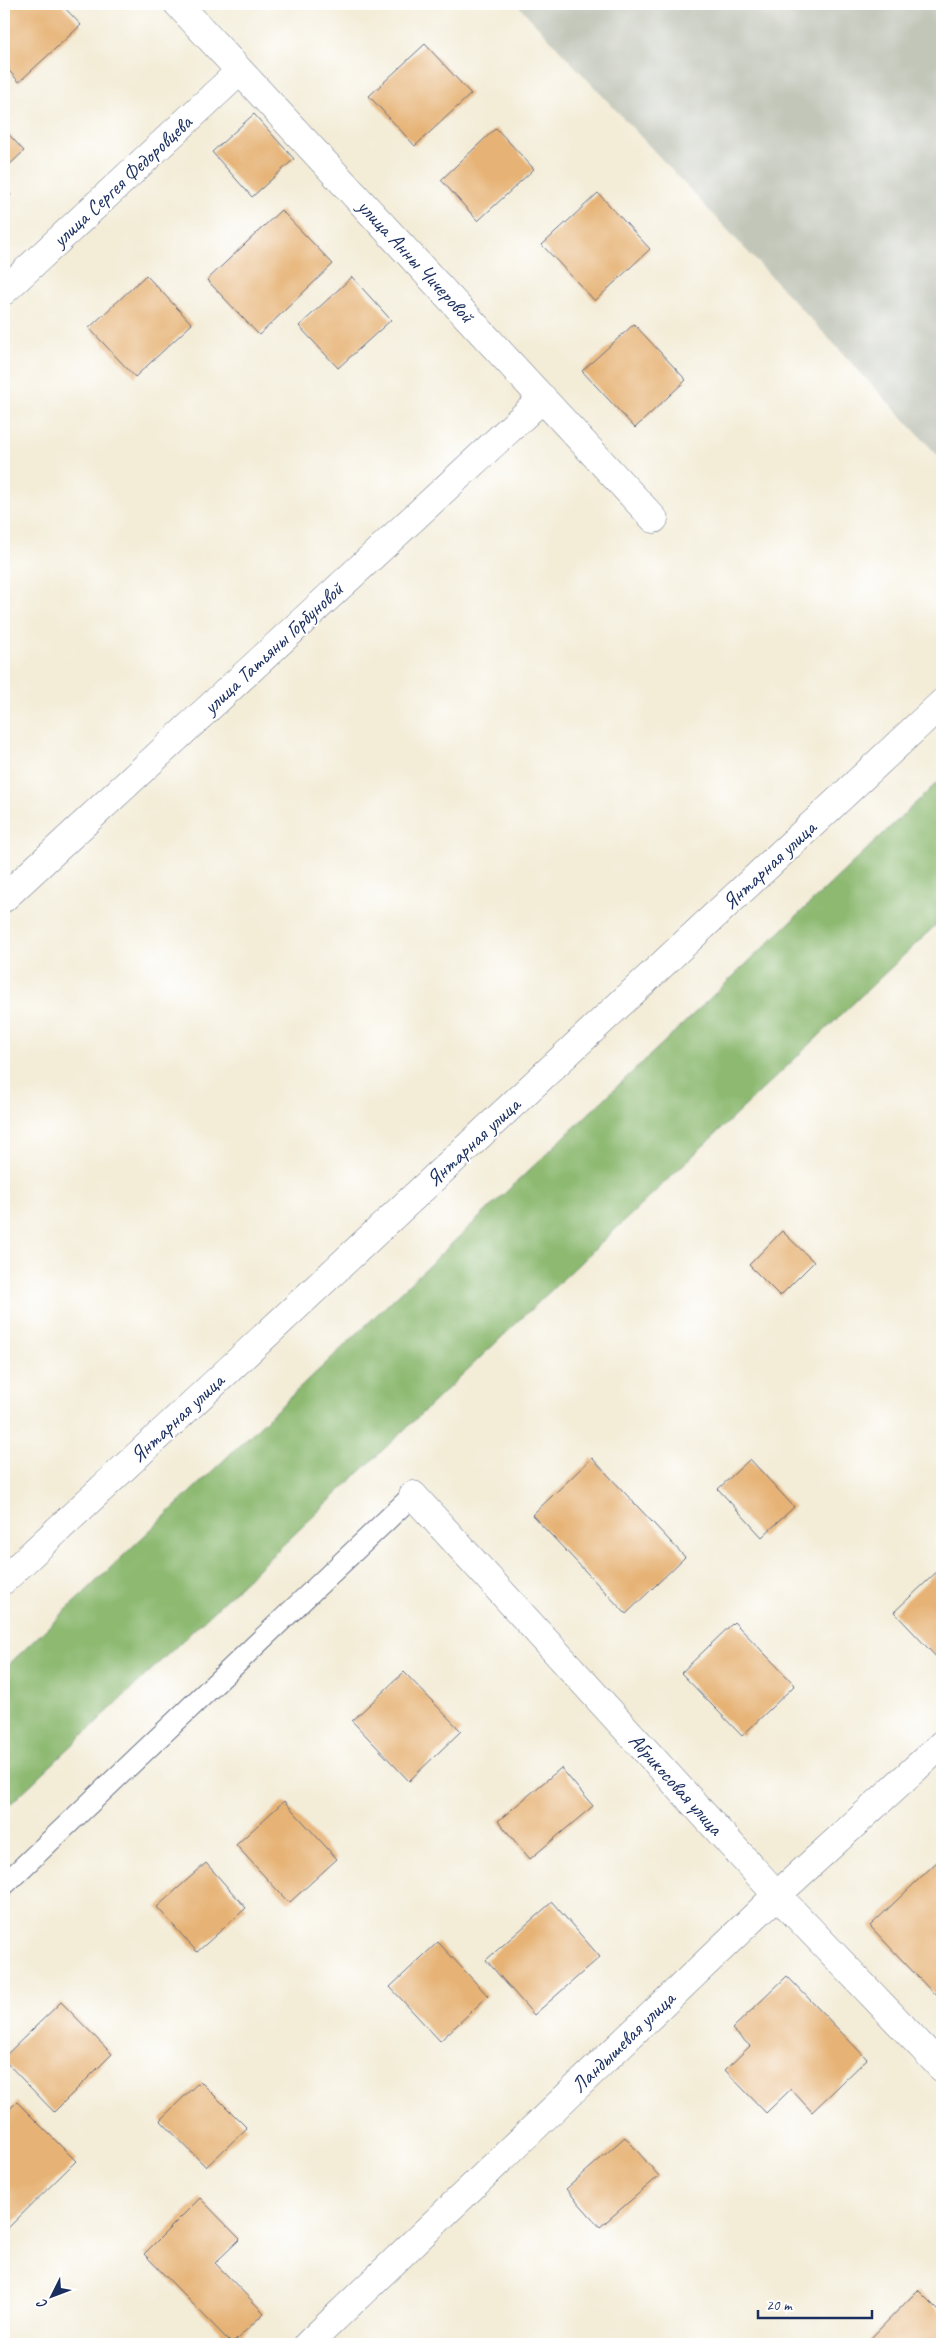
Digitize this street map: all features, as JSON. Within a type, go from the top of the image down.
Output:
[{"type":"street","name":"улица Анны Чичеровой","points":[[178,4],[654,519]]},
{"type":"street","name":"улица Сергея Федоровцева","points":[[4,291],[240,71]]},
{"type":"street","name":"улица Татьяны Горбуновой","points":[[4,898],[543,398]]},
{"type":"street","name":"Янтарная улица","points":[[4,1580],[942,703]]},
{"type":"street","name":"Абрикосовая улица","points":[[413,1495],[777,1895],[942,2068]]},
{"type":"street","name":"Ландышевая улица","points":[[308,2344],[777,1895],[942,1744]]},
{"type":"lane","points":[[4,1884],[413,1495]]},
{"type":"shaded area","points":[[517,4],[942,4],[942,460]]},
{"type":"green space","points":[[942,778],[942,919],[4,1810],[4,1669]]},
{"type":"building","points":[[8,4],[61,4],[81,25],[19,82],[4,65],[4,7]]},
{"type":"building","points":[[425,44],[471,94],[415,146],[369,96]]},
{"type":"building","points":[[254,114],[294,159],[252,197],[212,152]]},
{"type":"building","points":[[496,128],[534,169],[478,221],[441,180]]},
{"type":"building","points":[[4,129],[24,151],[4,170]]},
{"type":"building","points":[[4,187],[11,195],[4,202]]},
{"type":"building","points":[[598,193],[650,249],[595,301],[542,245]]},
{"type":"building","points":[[281,210],[333,264],[259,335],[207,280]]},
{"type":"building","points":[[146,275],[192,324],[135,377],[89,328]]},
{"type":"building","points":[[352,277],[391,320],[338,368],[299,326]]},
{"type":"building","points":[[634,324],[686,380],[635,428],[582,371]]},
{"type":"building","points":[[782,1231],[814,1262],[780,1296],[749,1265]]},
{"type":"building","points":[[592,1458],[685,1557],[626,1614],[532,1515]]},
{"type":"building","points":[[750,1459],[794,1507],[762,1537],[718,1489]]},
{"type":"building","points":[[942,1567],[942,1661],[941,1662],[894,1612]]},
{"type":"building","points":[[734,1622],[795,1685],[742,1736],[681,1673]]},
{"type":"building","points":[[404,1672],[461,1731],[409,1781],[352,1721]]},
{"type":"building","points":[[561,1768],[593,1806],[530,1859],[498,1821]]},
{"type":"building","points":[[284,1801],[337,1859],[289,1903],[236,1845]]},
{"type":"building","points":[[942,1857],[942,1986],[934,1994],[870,1926]]},
{"type":"building","points":[[206,1863],[246,1908],[197,1952],[157,1907]]},
{"type":"building","points":[[552,1902],[600,1957],[534,2015],[486,1960]]},
{"type":"building","points":[[438,1942],[488,1996],[440,2041],[390,1987]]},
{"type":"building","points":[[787,1976],[867,2059],[812,2112],[791,2089],[766,2113],[725,2070],[750,2046],[732,2029]]},
{"type":"building","points":[[61,2002],[112,2054],[54,2112],[4,2060],[4,2057]]},
{"type":"building","points":[[200,2081],[247,2128],[206,2167],[160,2120]]},
{"type":"building","points":[[17,2102],[76,2161],[4,2232],[4,2114]]},
{"type":"building","points":[[625,2137],[659,2176],[600,2227],[566,2189]]},
{"type":"building","points":[[200,2198],[240,2239],[215,2263],[264,2313],[232,2344],[144,2254]]},
{"type":"building","points":[[918,2290],[942,2314],[942,2344],[865,2344]]}]
